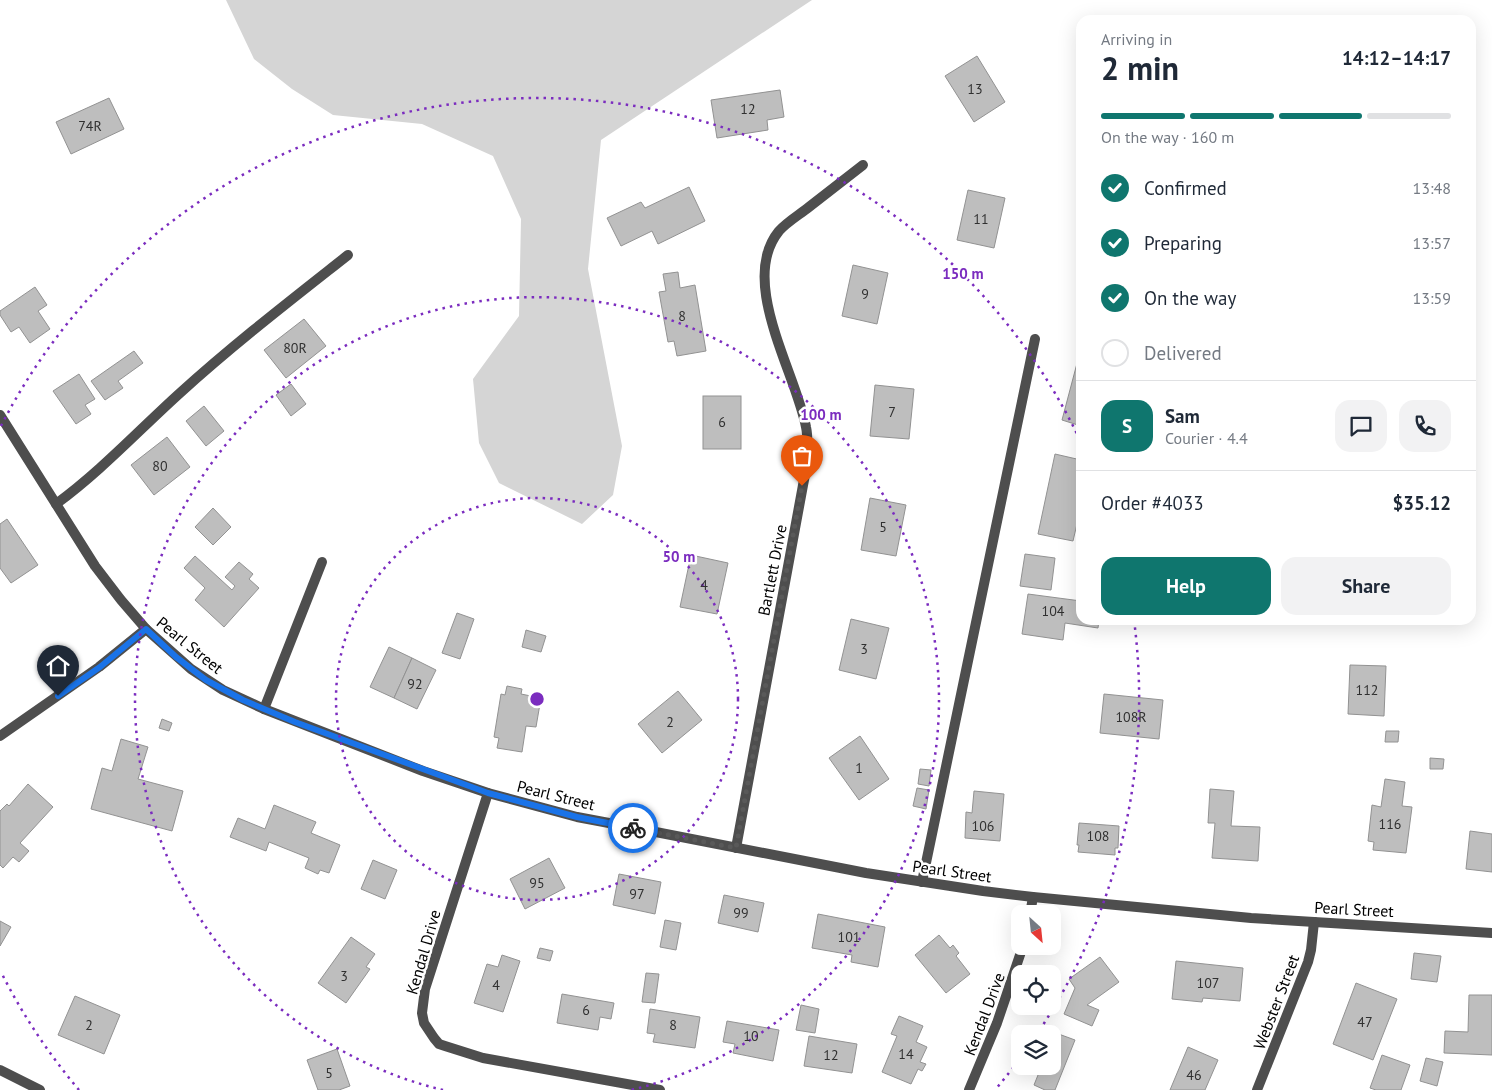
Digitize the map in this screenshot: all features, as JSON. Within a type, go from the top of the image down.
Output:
[{"type":"street","name":"Bartlett Drive","points":[[736,848],[808,449],[808,437],[803,414],[771,318],[765,291],[765,267],[769,250],[779,231],[863,165]]},
{"type":"street","points":[[56,504],[93,474],[221,357],[348,255]]},
{"type":"street","points":[[922,882],[1035,339]]},
{"type":"street","name":"Pearl Street","points":[[0,414],[95,566],[146,629],[176,657],[206,680],[264,709],[488,793],[577,817],[866,873],[922,882],[1033,897],[1251,918],[1492,933]]},
{"type":"street","points":[[264,709],[322,562]]},
{"type":"street","points":[[0,736],[100,667],[146,629]]},
{"type":"street","name":"Kendal Drive","points":[[488,793],[425,989],[422,1013],[426,1028],[439,1044],[474,1055],[660,1090]]},
{"type":"street","points":[[1032,905],[1033,897]]},
{"type":"street","name":"Webster Street","points":[[1258,1090],[1312,950],[1314,922]]},
{"type":"street","name":"Kendal Drive","points":[[969,1090],[997,1023],[1020,955]]},
{"type":"street","points":[[0,1070],[40,1090]]},
{"type":"shaded area","points":[[226,0],[812,0],[601,140],[588,269],[622,446],[613,495],[582,524],[499,483],[479,443],[473,379],[519,316],[521,219],[493,156],[422,124],[333,115],[292,89],[254,59]]},
{"type":"building","points":[[977,56],[1005,102],[974,122],[945,76]]},
{"type":"building","points":[[780,90],[784,117],[767,120],[768,130],[717,138],[711,100]]},
{"type":"building","points":[[109,98],[124,129],[71,154],[56,122]]},
{"type":"building","points":[[689,187],[705,221],[658,244],[652,231],[621,246],[607,218],[641,202],[645,208]]},
{"type":"building","points":[[968,190],[1005,198],[994,248],[957,240]]},
{"type":"building","points":[[853,265],[888,273],[877,324],[842,316]]},
{"type":"building","points":[[678,272],[680,288],[695,285],[706,351],[677,356],[674,341],[668,342],[659,292],[666,291],[663,274]]},
{"type":"building","points":[[35,287],[47,305],[38,311],[50,329],[30,343],[19,327],[11,332],[0,315],[0,311]]},
{"type":"building","points":[[304,319],[326,346],[286,378],[264,350]]},
{"type":"building","points":[[134,351],[143,363],[118,381],[123,388],[105,400],[91,381]]},
{"type":"building","points":[[1076,367],[1076,424],[1062,420]]},
{"type":"building","points":[[79,374],[95,399],[85,405],[91,414],[76,424],[53,391]]},
{"type":"building","points":[[291,384],[306,404],[291,416],[276,395]]},
{"type":"building","points":[[875,385],[914,389],[909,439],[870,436]]},
{"type":"building","points":[[703,396],[741,396],[741,449],[703,449]]},
{"type":"building","points":[[204,406],[224,431],[206,446],[186,421]]},
{"type":"building","points":[[167,437],[190,467],[154,495],[131,465]]},
{"type":"building","points":[[1055,454],[1076,459],[1076,528],[1073,541],[1038,534]]},
{"type":"building","points":[[870,498],[906,505],[896,556],[861,550]]},
{"type":"building","points":[[213,508],[231,527],[213,545],[195,527]]},
{"type":"building","points":[[7,519],[38,565],[11,583],[0,568],[0,524]]},
{"type":"building","points":[[1025,554],[1055,558],[1051,590],[1020,586]]},
{"type":"building","points":[[691,555],[728,563],[717,614],[680,607]]},
{"type":"building","points":[[195,556],[232,590],[235,586],[225,577],[239,562],[253,574],[249,579],[259,588],[224,627],[195,600],[205,588],[184,568]]},
{"type":"building","points":[[1028,594],[1076,600],[1076,625],[1065,623],[1063,640],[1022,634]]},
{"type":"building","points":[[457,613],[474,619],[460,659],[442,653]]},
{"type":"building","points":[[851,619],[889,628],[876,679],[839,670]]},
{"type":"building","points":[[1078,625],[1098,625],[1098,628]]},
{"type":"building","points":[[526,630],[546,636],[541,652],[522,647]]},
{"type":"building","points":[[389,647],[412,658],[394,698],[370,687]]},
{"type":"building","points":[[412,658],[436,670],[417,709],[394,698]]},
{"type":"building","points":[[1350,665],[1386,666],[1384,716],[1348,714]]},
{"type":"building","points":[[507,686],[522,689],[521,694],[541,698],[536,727],[526,726],[522,752],[497,748],[499,738],[494,737],[501,694],[505,695]]},
{"type":"building","points":[[678,691],[702,720],[662,753],[638,724]]},
{"type":"building","points":[[1104,694],[1163,700],[1159,739],[1100,733]]},
{"type":"building","points":[[162,719],[172,723],[169,731],[159,728]]},
{"type":"building","points":[[1386,731],[1399,731],[1398,742],[1385,742]]},
{"type":"building","points":[[860,736],[889,779],[859,800],[829,758]]},
{"type":"building","points":[[121,739],[148,747],[138,779],[183,791],[172,831],[91,809],[102,768],[112,771]]},
{"type":"building","points":[[1430,758],[1444,759],[1443,769],[1430,769]]},
{"type":"building","points":[[920,769],[931,770],[929,786],[918,784]]},
{"type":"building","points":[[1385,779],[1405,782],[1402,806],[1412,807],[1406,853],[1373,850],[1374,842],[1368,841],[1372,805],[1381,807]]},
{"type":"building","points":[[28,784],[53,807],[20,843],[29,851],[19,862],[13,857],[3,868],[0,865],[0,811],[7,804],[9,806]]},
{"type":"building","points":[[917,788],[929,790],[926,809],[913,806]]},
{"type":"building","points":[[1210,789],[1234,791],[1231,826],[1260,827],[1258,861],[1212,858],[1215,823],[1208,823]]},
{"type":"building","points":[[974,791],[1004,794],[1000,841],[965,838],[966,812],[972,813]]},
{"type":"building","points":[[274,805],[316,822],[311,833],[340,845],[329,873],[320,870],[318,874],[305,868],[309,858],[269,842],[266,851],[230,837],[238,818],[265,829]]},
{"type":"building","points":[[1079,823],[1119,826],[1118,848],[1115,848],[1115,855],[1078,852]]},
{"type":"building","points":[[1470,831],[1492,834],[1492,872],[1466,869]]},
{"type":"building","points":[[549,858],[565,888],[525,909],[510,879]]},
{"type":"building","points":[[373,860],[397,870],[385,899],[361,889]]},
{"type":"building","points":[[619,874],[661,882],[655,914],[613,905]]},
{"type":"building","points":[[724,895],[764,903],[758,932],[718,923]]},
{"type":"building","points":[[818,914],[885,927],[878,967],[851,962],[852,955],[812,948]]},
{"type":"building","points":[[665,920],[681,923],[676,950],[660,947]]},
{"type":"building","points":[[0,921],[11,927],[0,946]]},
{"type":"building","points":[[939,935],[950,948],[953,945],[959,953],[956,956],[970,974],[946,993],[915,955]]},
{"type":"building","points":[[351,937],[375,954],[366,967],[370,969],[346,1003],[318,983]]},
{"type":"building","points":[[540,948],[553,951],[550,961],[537,958]]},
{"type":"building","points":[[1414,953],[1441,956],[1437,982],[1411,979]]},
{"type":"building","points":[[502,955],[520,961],[503,1012],[474,1003],[487,964],[498,967]]},
{"type":"building","points":[[1100,957],[1119,982],[1087,1005],[1099,1010],[1092,1026],[1064,1014],[1075,988],[1069,979]]},
{"type":"building","points":[[1176,961],[1243,968],[1240,1001],[1203,998],[1202,1002],[1172,999]]},
{"type":"building","points":[[646,973],[659,974],[655,1003],[642,1002]]},
{"type":"building","points":[[1356,983],[1397,999],[1373,1060],[1333,1044]]},
{"type":"building","points":[[562,994],[614,1003],[611,1019],[600,1017],[598,1030],[557,1023]]},
{"type":"building","points":[[1469,995],[1492,995],[1492,1055],[1444,1053],[1445,1031],[1468,1032]]},
{"type":"building","points":[[75,996],[120,1015],[104,1054],[58,1035]]},
{"type":"building","points":[[801,1005],[819,1009],[815,1033],[796,1030]]},
{"type":"building","points":[[650,1009],[700,1017],[695,1048],[653,1042],[655,1034],[647,1033]]},
{"type":"building","points":[[899,1016],[923,1026],[916,1042],[927,1047],[920,1062],[926,1064],[922,1071],[918,1069],[911,1084],[882,1072],[897,1036],[891,1034]]},
{"type":"building","points":[[727,1021],[779,1030],[773,1061],[733,1053],[735,1044],[723,1042]]},
{"type":"building","points":[[1061,1035],[1075,1040],[1061,1075]]},
{"type":"building","points":[[809,1036],[857,1044],[852,1073],[804,1066]]},
{"type":"building","points":[[1188,1047],[1218,1060],[1205,1090],[1170,1090]]},
{"type":"building","points":[[337,1049],[350,1086],[339,1090],[318,1090],[307,1060]]},
{"type":"building","points":[[1382,1055],[1410,1065],[1401,1090],[1376,1090],[1370,1088]]},
{"type":"building","points":[[1426,1058],[1443,1062],[1437,1086],[1420,1081]]},
{"type":"building","points":[[1038,1075],[1061,1075],[1055,1090],[1045,1090],[1034,1085]]},
{"type":"way so far","points":[[633,828],[736,848],[802,486]]},
{"type":"route","points":[[58,696],[100,667],[146,629],[176,657],[206,680],[243,700],[295,722],[488,793],[577,817],[633,828]]}]
